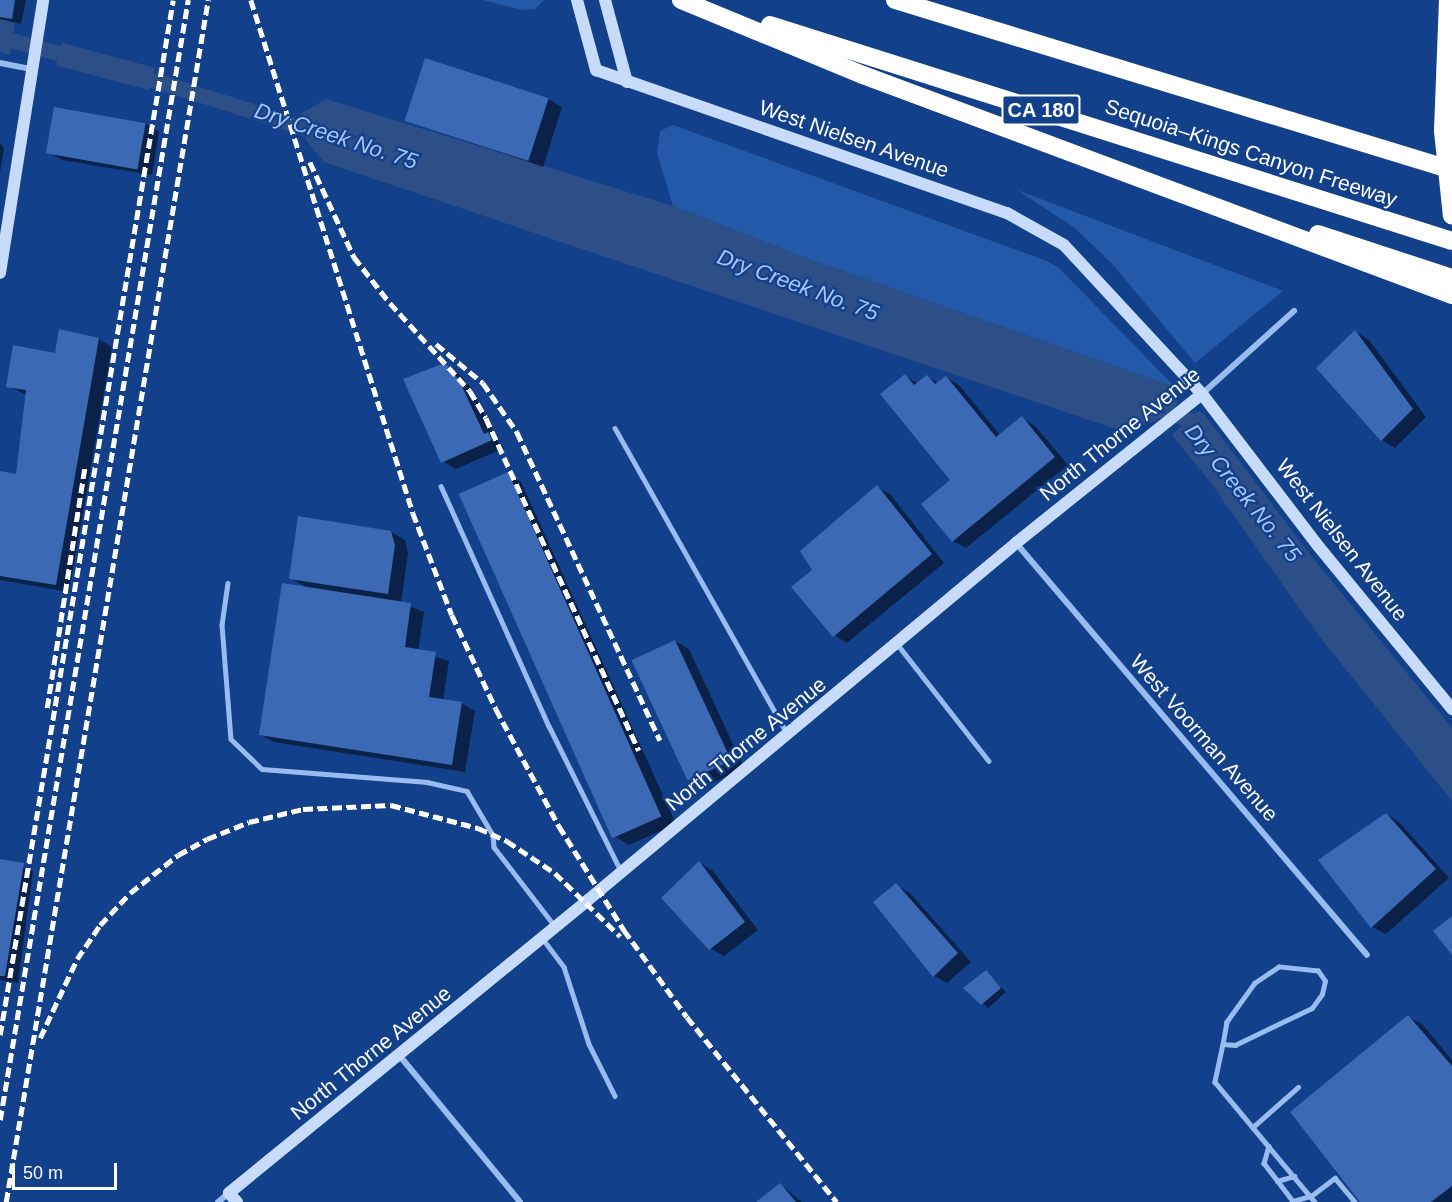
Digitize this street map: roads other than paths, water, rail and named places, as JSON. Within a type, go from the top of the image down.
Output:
[{"type":"highway","points":[[681,0],[863,75],[1452,295]]},
{"type":"highway","name":"Sequoia–Kings Canyon Freeway","points":[[692,0],[1452,241]]},
{"type":"highway","name":"Sequoia–Kings Canyon Freeway","points":[[895,0],[1452,170]]},
{"type":"highway","points":[[1448,0],[1443,131],[1452,216]]},
{"type":"highway","points":[[1066,150],[1452,278]]},
{"type":"street","points":[[0,273],[4,227],[43,0]]},
{"type":"street","name":"West Nielsen Avenue","points":[[577,0],[596,70],[1007,213],[1064,245],[1198,398],[1452,709]]},
{"type":"street","points":[[605,0],[627,82]]},
{"type":"street","points":[[1,64],[31,69]]},
{"type":"street","name":"North Thorne Avenue","points":[[218,1202],[233,1197],[399,1055],[1016,543],[1198,398],[1294,311]]},
{"type":"street","name":"West Voorman Avenue","points":[[1016,543],[1367,955]]},
{"type":"street","points":[[399,1055],[520,1202]]},
{"type":"lane","points":[[615,428],[787,733]]},
{"type":"lane","points":[[441,486],[549,726],[622,872]]},
{"type":"lane","points":[[228,583],[222,625],[231,739],[262,769],[426,782],[467,791],[493,835],[494,847],[555,927]]},
{"type":"lane","points":[[897,644],[989,761]]},
{"type":"lane","points":[[542,938],[564,967],[589,1044],[615,1096]]},
{"type":"lane","points":[[1222,1044],[1235,1045],[1312,1008],[1325,981],[1317,971],[1279,967],[1256,983],[1227,1022],[1222,1044],[1215,1082],[1316,1202]]},
{"type":"lane","points":[[1253,1128],[1298,1087]]},
{"type":"lane","points":[[1269,1146],[1264,1163],[1293,1202],[1311,1196],[1335,1178],[1355,1202]]},
{"type":"lane","points":[[1277,1181],[1294,1176]]},
{"type":"water","points":[[0,19],[15,23],[10,55],[0,52]]},
{"type":"water","points":[[62,43],[155,68],[149,90],[56,65]]},
{"type":"water","points":[[326,99],[673,206],[811,260],[1175,387],[1177,404],[1156,421],[1125,432],[324,162],[306,140],[299,115]]},
{"type":"water","points":[[1198,411],[1204,414],[1312,557],[1452,728],[1452,801],[1319,636],[1208,479],[1172,435]]},
{"type":"waterway","name":"Dry Creek No. 75","points":[[0,37],[80,59]]},
{"type":"waterway","name":"Dry Creek No. 75","points":[[135,74],[321,133]]},
{"type":"waterway","name":"Dry Creek No. 75","points":[[1150,405],[1192,421],[1203,431]]},
{"type":"railway","points":[[0,1035],[173,0]]},
{"type":"railway","points":[[0,1120],[188,0]]},
{"type":"railway","points":[[6,1202],[208,0]]},
{"type":"railway","points":[[251,0],[413,513],[452,615],[496,709],[559,826],[624,930],[687,1017],[837,1202]]},
{"type":"railway","points":[[310,162],[354,257],[390,303],[470,391],[486,418],[639,751]]},
{"type":"railway","points":[[436,344],[483,383],[517,432],[660,740]]},
{"type":"railway","points":[[47,708],[85,465]]},
{"type":"railway","points":[[40,1038],[77,959],[100,925],[130,893],[178,855],[207,839],[249,822],[303,809],[391,805],[478,828],[507,841],[555,873],[620,936]]}]
